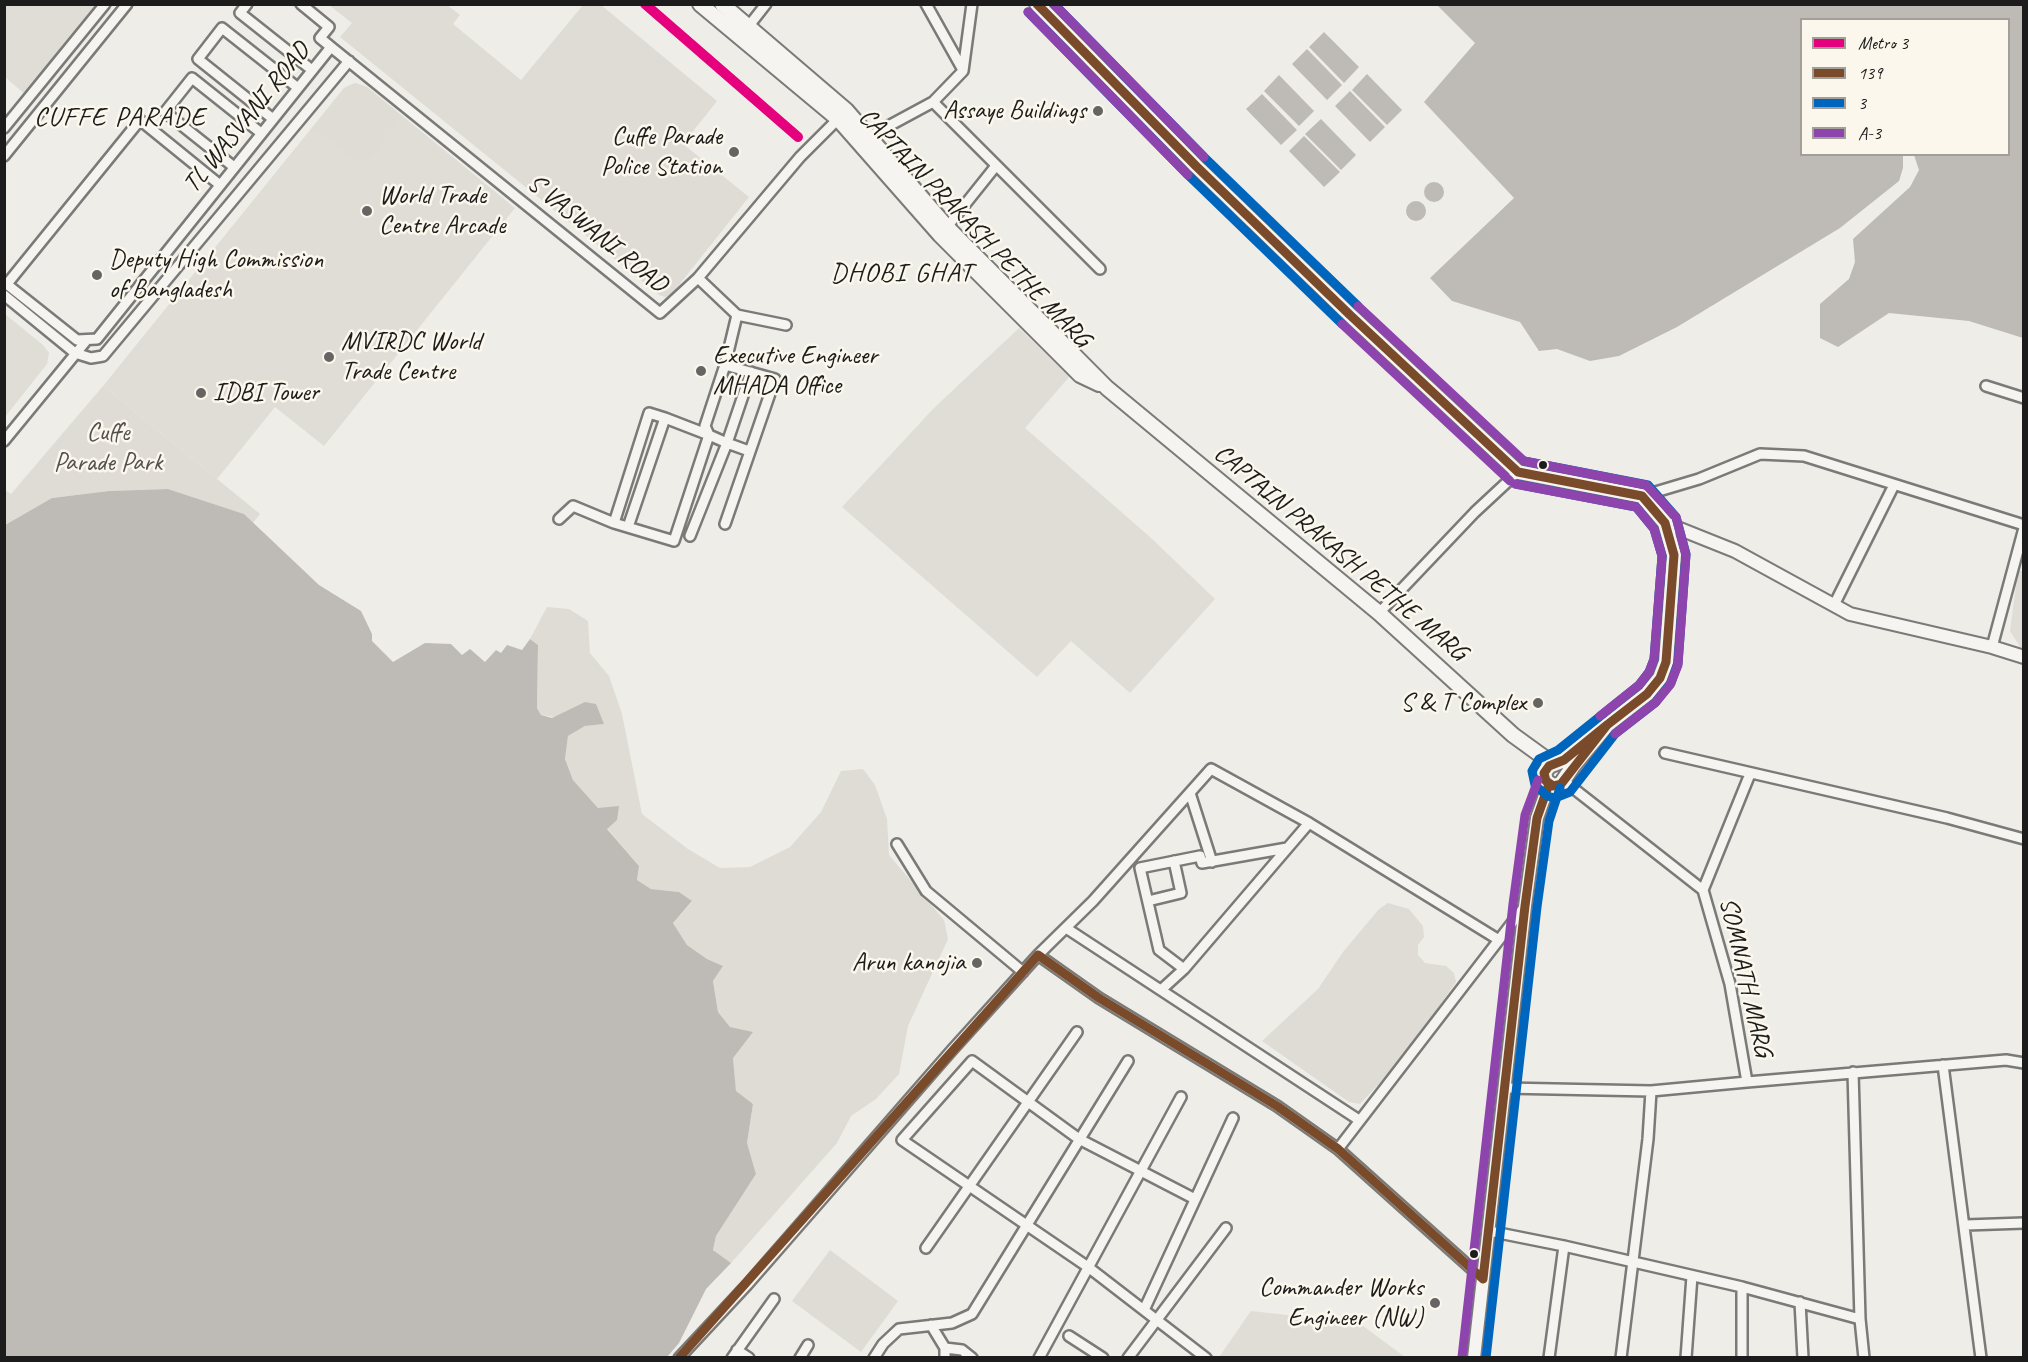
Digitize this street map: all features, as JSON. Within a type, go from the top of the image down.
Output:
[{"type":"main road","name":"CAPTAIN PRAKASH PETHE MARG","points":[[700,4],[870,136],[905,182],[947,227],[1107,388],[1379,614],[1513,735],[1555,764]]},
{"type":"main road","name":"CAPTAIN PRAKASH PETHE MARG","points":[[722,4],[842,115],[948,243],[1080,375],[1107,388]]},
{"type":"main road","points":[[1037,4],[1259,227],[1518,471],[1642,496],[1665,523],[1674,555],[1666,662],[1660,678],[1647,694],[1546,769],[1547,781],[1557,785],[1565,779],[1607,725]]},
{"type":"main road","name":"CAPTAIN PRAKASH PETHE MARG","points":[[1513,735],[1547,781]]},
{"type":"main road","points":[[1555,764],[1564,769],[1565,779]]},
{"type":"street","points":[[4,128],[105,4]]},
{"type":"street","points":[[4,156],[127,4]]},
{"type":"street","points":[[247,4],[240,13],[312,70]]},
{"type":"street","points":[[301,4],[329,27],[320,38],[331,47]]},
{"type":"street","points":[[748,27],[766,4]]},
{"type":"street","points":[[926,4],[963,71]]},
{"type":"street","points":[[870,136],[933,102],[963,71],[972,4]]},
{"type":"street","points":[[273,119],[198,58],[222,28],[298,88]]},
{"type":"street","name":"TL WASVANI ROAD","points":[[4,441],[75,353],[86,341],[97,339],[331,47],[349,61],[103,356],[91,358],[75,353]]},
{"type":"street","name":"S VASWANI ROAD","points":[[349,61],[660,313],[698,278],[800,157],[842,115]]},
{"type":"street","points":[[234,167],[165,112],[192,78],[261,133]]},
{"type":"street","points":[[933,102],[995,167],[1100,269]]},
{"type":"street","points":[[86,341],[77,340],[6,283],[141,120],[220,185]]},
{"type":"street","points":[[947,227],[995,167]]},
{"type":"street","points":[[698,278],[737,315],[786,325]]},
{"type":"street","points":[[4,295],[75,353]]},
{"type":"street","points":[[559,519],[573,506],[614,523],[674,541],[709,435],[705,426],[725,365],[737,315]]},
{"type":"street","points":[[724,524],[775,379],[725,365]]},
{"type":"street","points":[[690,536],[727,443],[751,372]]},
{"type":"street","points":[[1986,386],[2024,398]]},
{"type":"street","points":[[614,523],[649,413],[749,451]]},
{"type":"street","points":[[628,527],[665,418]]},
{"type":"street","points":[[1642,496],[1699,479],[1761,454],[1804,456],[2024,527],[1992,647]]},
{"type":"street","points":[[1379,614],[1475,512],[1518,471]]},
{"type":"street","points":[[1834,605],[1894,485]]},
{"type":"street","points":[[1665,523],[1735,551],[1850,614],[1992,647],[2024,657]]},
{"type":"street","points":[[1665,753],[1947,818],[2024,839]]},
{"type":"street","points":[[679,1358],[1038,955],[1066,928],[1211,768],[1309,823],[1499,940]]},
{"type":"street","points":[[1703,890],[1750,774]]},
{"type":"street","name":"SOMNATH MARG","points":[[1565,779],[1703,890],[1730,984],[1748,1082],[2006,1060],[2024,1063]]},
{"type":"street","points":[[1474,1358],[1525,906],[1537,818],[1547,781]]},
{"type":"street","points":[[1190,793],[1212,862]]},
{"type":"street","points":[[1161,990],[1184,969],[1309,823]]},
{"type":"street","points":[[897,844],[926,891],[1023,972]]},
{"type":"street","points":[[1184,969],[1159,950],[1140,868],[1200,856],[1202,863],[1287,848]]},
{"type":"street","points":[[1148,901],[1181,893],[1174,861]]},
{"type":"street","points":[[1338,1149],[1525,906]]},
{"type":"street","points":[[1066,928],[1359,1120]]},
{"type":"street","points":[[1038,955],[1099,998],[1277,1106],[1338,1149],[1483,1279]]},
{"type":"street","points":[[926,1248],[1077,1032]]},
{"type":"street","points":[[1196,1199],[1079,1139],[972,1061],[902,1140],[1088,1267],[1206,1358]]},
{"type":"street","points":[[874,1358],[883,1344],[899,1329],[952,1323],[972,1314],[1128,1061]]},
{"type":"street","points":[[1943,1065],[1966,1225],[1981,1358]]},
{"type":"street","points":[[1854,1072],[1860,1319],[1864,1358]]},
{"type":"street","points":[[1505,1088],[1651,1091],[1748,1082]]},
{"type":"street","points":[[1621,1358],[1651,1091]]},
{"type":"street","points":[[1039,1358],[1180,1097]]},
{"type":"street","points":[[1144,1310],[1233,1118]]},
{"type":"street","points":[[1966,1225],[2024,1223]]},
{"type":"street","points":[[1128,1358],[1226,1228]]},
{"type":"street","points":[[1489,1231],[1742,1287],[1860,1319]]},
{"type":"street","points":[[1549,1358],[1564,1246]]},
{"type":"street","points":[[1686,1358],[1692,1276]]},
{"type":"street","points":[[1742,1287],[1742,1358]]},
{"type":"street","points":[[749,1358],[735,1354],[774,1299]]},
{"type":"street","points":[[1800,1302],[1803,1358]]},
{"type":"street","points":[[931,1325],[945,1353],[962,1350],[972,1358]]},
{"type":"street","points":[[1070,1336],[1103,1358]]},
{"type":"street","points":[[800,1358],[808,1345]]},
{"type":"shaded area","points":[[4,5],[98,5],[26,95],[5,77]]},
{"type":"shaded area","points":[[1437,5],[2023,5],[2023,338],[1969,321],[1889,313],[1838,347],[1820,338],[1820,304],[1849,279],[1855,262],[1853,239],[1910,187],[1919,170],[1914,156],[2010,156],[2010,18],[1800,18],[1800,156],[1903,156],[1903,168],[1899,181],[1840,228],[1677,327],[1619,356],[1590,361],[1557,349],[1539,351],[1520,322],[1452,301],[1430,278],[1514,198],[1424,102],[1475,43]]},
{"type":"shaded area","points":[[1324,32],[1359,67],[1344,83],[1309,47]]},
{"type":"shaded area","points":[[1307,49],[1342,85],[1327,100],[1292,64]]},
{"type":"shaded area","points":[[1367,74],[1402,110],[1387,125],[1352,90]]},
{"type":"shaded area","points":[[1279,75],[1314,111],[1299,126],[1264,91]]},
{"type":"shaded area","points":[[355,83],[367,87],[515,208],[324,446],[275,407],[217,479],[103,386],[344,88]]},
{"type":"shaded area","points":[[1350,91],[1385,127],[1370,142],[1335,106]]},
{"type":"shaded area","points":[[1262,94],[1297,130],[1281,145],[1246,109]]},
{"type":"shaded area","points":[[1321,119],[1356,155],[1341,170],[1305,134]]},
{"type":"shaded area","points":[[1304,136],[1340,172],[1324,187],[1289,151]]},
{"type":"shaded area","points":[[1434,182],[1441,185],[1444,192],[1441,199],[1434,202],[1427,199],[1424,192],[1427,185]]},
{"type":"shaded area","points":[[1416,201],[1423,204],[1426,211],[1423,218],[1416,221],[1409,218],[1406,211],[1409,204]]},
{"type":"shaded area","points":[[5,314],[43,345],[49,353],[47,364],[5,417]]},
{"type":"shaded area","points":[[1019,328],[1069,377],[1025,428],[1150,537],[1215,599],[1130,693],[1071,641],[1037,677],[842,507],[933,409]]},
{"type":"shaded area","points":[[168,489],[244,514],[319,585],[361,611],[372,634],[372,641],[393,662],[425,643],[451,644],[462,655],[470,649],[485,662],[496,650],[501,653],[507,645],[522,650],[530,639],[538,645],[537,708],[541,715],[552,718],[585,702],[596,704],[604,724],[585,726],[568,736],[565,759],[573,780],[598,808],[619,806],[617,820],[607,829],[639,866],[637,880],[651,889],[679,892],[692,901],[673,923],[687,945],[707,959],[723,966],[713,981],[718,1012],[730,1027],[753,1032],[733,1058],[736,1091],[753,1104],[747,1143],[756,1174],[716,1236],[713,1250],[731,1263],[706,1289],[679,1343],[667,1357],[5,1357],[5,525],[52,498],[109,491]]},
{"type":"shaded area","points":[[2018,571],[2023,571],[2023,648],[2010,631]]},
{"type":"shaded area","points":[[1251,1311],[1359,1323],[1405,1357],[1219,1357]]},
{"type":"green space","points":[[329,5],[447,5],[460,15],[453,24],[521,80],[583,5],[601,5],[717,101],[683,144],[749,197],[671,295],[665,297],[659,295],[340,37],[352,23]]},
{"type":"green space","points":[[355,83],[367,87],[402,116],[370,158],[363,161],[356,160],[313,127],[344,88]]},
{"type":"green space","name":"Cuffe Parade Park","points":[[103,386],[260,514],[253,523],[244,514],[168,489],[109,491],[52,498],[5,525],[4,489],[11,494]]},
{"type":"green space","points":[[547,607],[569,609],[588,621],[590,653],[609,676],[622,714],[642,814],[688,849],[720,868],[750,867],[790,847],[821,812],[841,771],[863,769],[875,785],[887,819],[889,855],[944,920],[948,939],[908,1026],[899,1074],[876,1099],[851,1116],[837,1143],[731,1263],[713,1250],[716,1236],[756,1174],[747,1143],[753,1104],[736,1092],[730,1027],[718,1012],[713,981],[723,966],[707,959],[687,945],[673,923],[692,902],[679,892],[651,889],[637,880],[639,866],[607,828],[598,808],[573,780],[565,759],[568,736],[585,726],[603,724],[541,715],[537,708],[538,645],[530,639]]},
{"type":"green space","points":[[1388,903],[1409,909],[1423,926],[1424,937],[1418,945],[1418,955],[1425,963],[1446,966],[1454,973],[1456,982],[1403,1058],[1360,1104],[1349,1102],[1262,1041],[1318,989],[1343,952],[1379,909]]},
{"type":"green space","points":[[830,1250],[898,1301],[861,1352],[792,1301]]},
{"type":"metro line","name":"3","points":[[645,4],[798,137]]},
{"type":"transit line","name":"139","points":[[1037,4],[1196,166]]},
{"type":"transit line","name":"3","points":[[1054,4],[1204,157],[1358,306]]},
{"type":"transit line","name":"A-3","points":[[1054,4],[1204,157]]},
{"type":"transit line","name":"3","points":[[1028,12],[1187,174],[1342,324]]},
{"type":"transit line","name":"A-3","points":[[1028,12],[1188,175]]},
{"type":"transit line","name":"139","points":[[1196,166],[1350,315]]},
{"type":"transit line","name":"139","points":[[1196,166],[1350,315]]},
{"type":"transit line","name":"A-3","points":[[1358,306],[1524,461],[1646,485],[1676,517],[1686,555],[1678,665],[1670,685],[1656,702],[1615,734]]},
{"type":"transit line","name":"139","points":[[1350,315],[1518,472]]},
{"type":"transit line","name":"139","points":[[1350,315],[1518,472]]},
{"type":"transit line","name":"A-3","points":[[1342,324],[1510,481]]},
{"type":"transit line","name":"3","points":[[1516,484],[1636,507],[1654,529],[1662,556],[1654,659],[1649,672],[1639,685],[1558,750],[1539,759],[1532,771],[1535,785],[1547,796],[1555,798],[1570,792],[1615,734],[1655,703],[1671,683],[1678,663],[1686,554],[1676,517],[1648,485],[1524,461]]},
{"type":"transit line","name":"139","points":[[1518,472],[1642,496],[1665,523],[1674,555],[1666,662],[1660,678],[1647,694],[1607,725]]},
{"type":"transit line","name":"A-3","points":[[1515,484],[1636,507],[1654,529],[1662,556],[1654,659],[1649,672],[1639,685],[1600,716]]},
{"type":"transit line","name":"139","points":[[1607,725],[1561,784],[1553,786],[1546,781],[1544,773],[1549,766],[1564,760],[1607,725]]},
{"type":"transit line","name":"A-3","points":[[1462,1357],[1513,904],[1525,815],[1538,780]]},
{"type":"transit line","name":"139","points":[[1483,1279],[1525,906],[1537,818],[1549,784]]},
{"type":"transit line","name":"3","points":[[1486,1358],[1537,907],[1549,821],[1560,788]]},
{"type":"transit line","name":"139","points":[[1038,955],[1099,998],[1277,1106],[1338,1149],[1483,1279]]},
{"type":"transit line","name":"139","points":[[679,1358],[1038,955]]},
{"type":"place","name":"Assaye Buildings","points":[[1098,111]]},
{"type":"place","name":"Cuffe Parade Police Station","points":[[734,152]]},
{"type":"place","name":"World Trade Centre Arcade","points":[[367,211]]},
{"type":"place","name":"Deputy High Commission of Bangladesh","points":[[97,275]]},
{"type":"place","name":"MVIRDC World Trade Centre","points":[[329,357]]},
{"type":"place","name":"Executive Engineer MHADA Office","points":[[701,371]]},
{"type":"place","name":"IDBI Tower","points":[[201,393]]},
{"type":"place","name":"S & T Complex","points":[[1538,703]]},
{"type":"place","name":"Arun kanojia","points":[[977,963]]},
{"type":"place","name":"Commander Works Engineer (NW)","points":[[1435,1303]]},
{"type":"district","name":"CUFFE PARADE","points":[[120,118]]},
{"type":"district","name":"DHOBI GHAT","points":[[902,274]]}]
